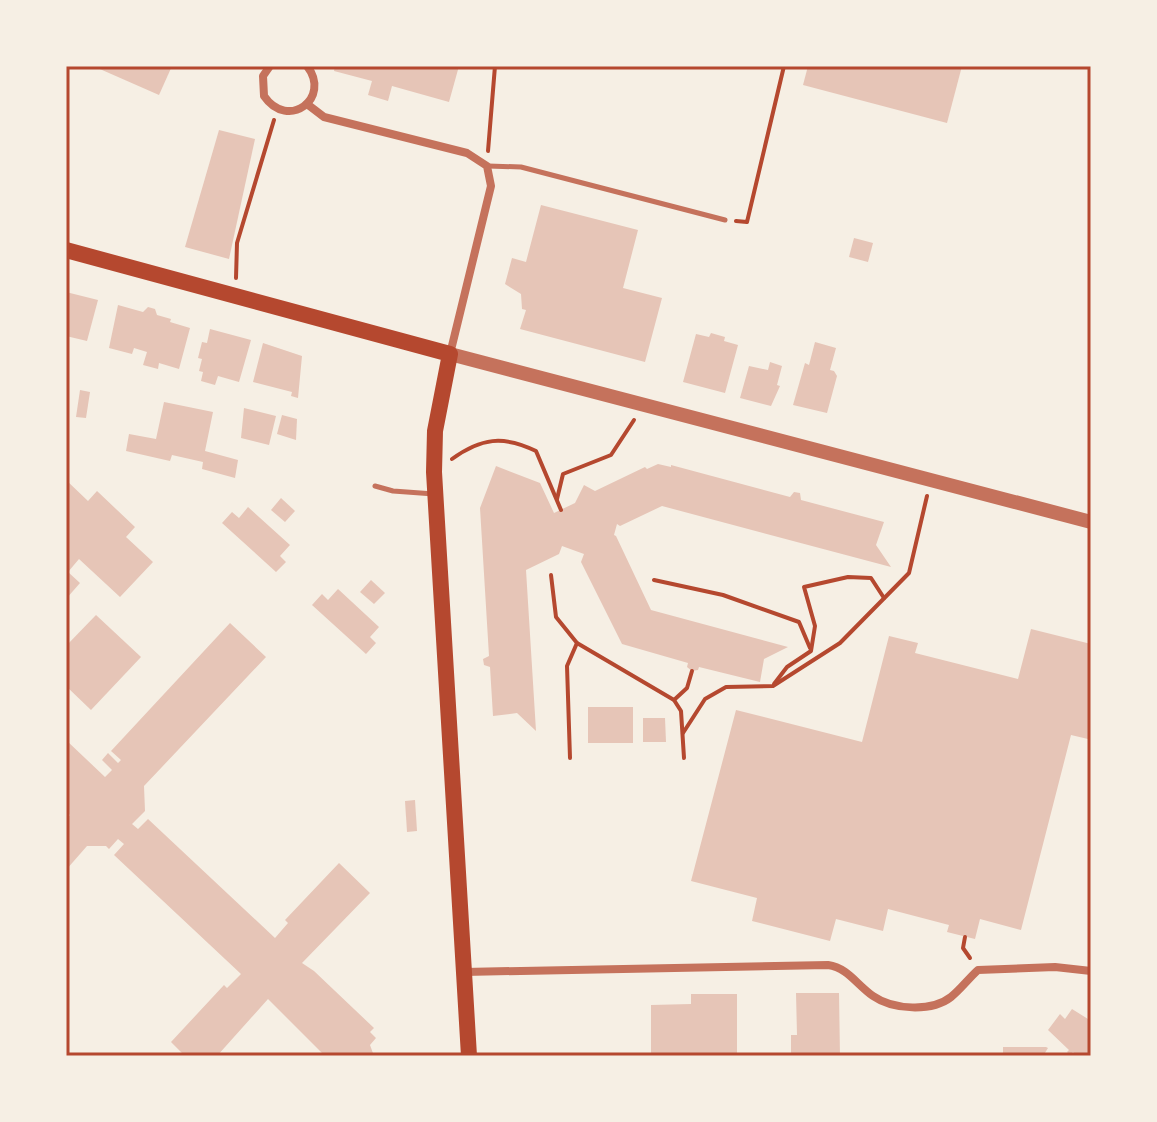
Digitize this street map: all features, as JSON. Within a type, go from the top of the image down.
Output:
[{"type":"main road","points":[[66,250],[450,354],[435,431],[434,472],[469,1056]]},
{"type":"street","points":[[270,66],[263,76],[262,86],[264,96],[277,110],[298,110],[307,104],[315,89],[315,81],[307,66]]},
{"type":"street","points":[[307,104],[324,117],[467,153],[487,166],[491,186],[450,354],[1091,522]]},
{"type":"street","points":[[464,972],[828,965],[843,968],[874,997],[903,1007],[926,1006],[949,999],[978,970],[1055,967],[1091,971]]},
{"type":"lane","points":[[487,166],[521,167],[725,220]]},
{"type":"lane","points":[[375,486],[393,491],[435,494]]},
{"type":"path","points":[[487,166],[495,66]]},
{"type":"path","points":[[725,220],[747,222],[784,66]]},
{"type":"path","points":[[236,296],[237,243],[277,110]]},
{"type":"path","points":[[556,501],[563,474],[611,455],[645,404]]},
{"type":"path","points":[[434,472],[463,451],[487,441],[516,442],[536,451],[561,510]]},
{"type":"path","points":[[683,733],[705,699],[726,687],[773,686],[840,643],[909,573],[931,480]]},
{"type":"path","points":[[551,575],[556,617],[577,643],[674,700],[681,711],[684,758]]},
{"type":"path","points":[[773,686],[787,667],[811,651],[815,626],[804,587],[848,577],[871,578],[884,598]]},
{"type":"path","points":[[654,580],[723,595],[799,622],[811,651]]},
{"type":"path","points":[[570,758],[567,666],[577,643]]},
{"type":"path","points":[[674,700],[687,688],[692,671]]},
{"type":"path","points":[[965,937],[963,948],[978,970]]},
{"type":"building","points":[[93,66],[172,66],[159,95]]},
{"type":"building","points":[[335,66],[459,66],[449,102],[392,86],[388,101],[368,95],[372,81],[334,71]]},
{"type":"building","points":[[808,66],[962,66],[947,123],[803,85]]},
{"type":"building","points":[[219,130],[255,139],[229,259],[185,247]]},
{"type":"building","points":[[541,205],[638,230],[623,288],[662,298],[645,362],[520,329],[526,310],[522,309],[521,294],[505,284],[512,258],[526,262]]},
{"type":"building","points":[[854,238],[873,243],[868,262],[849,257]]},
{"type":"building","points":[[66,292],[98,300],[87,341],[66,336]]},
{"type":"building","points":[[118,305],[143,312],[148,307],[155,309],[157,315],[190,328],[179,369],[159,363],[158,369],[143,365],[147,352],[134,348],[132,354],[109,348]]},
{"type":"building","points":[[210,329],[251,340],[239,382],[218,376],[215,385],[201,381],[203,372],[199,371],[202,359],[198,358],[202,342],[207,343]]},
{"type":"building","points":[[711,333],[738,345],[725,393],[683,382],[696,334],[709,337]]},
{"type":"building","points":[[815,342],[836,348],[830,370],[837,376],[827,413],[793,405],[805,363],[809,365]]},
{"type":"building","points":[[263,343],[302,356],[298,398],[291,396],[292,392],[253,382]]},
{"type":"building","points":[[770,362],[782,366],[777,385],[780,386],[771,406],[740,398],[749,366],[768,370]]},
{"type":"building","points":[[80,390],[90,392],[86,418],[76,417]]},
{"type":"building","points":[[164,402],[213,412],[205,451],[238,460],[235,478],[202,469],[203,462],[172,455],[170,461],[126,451],[129,434],[156,439]]},
{"type":"building","points":[[244,408],[276,416],[269,445],[241,438]]},
{"type":"building","points":[[282,415],[297,419],[296,440],[277,434]]},
{"type":"building","points":[[658,464],[790,497],[794,492],[800,493],[801,500],[884,522],[876,545],[891,567],[662,506],[620,526],[617,524],[614,535],[651,610],[788,647],[764,659],[760,682],[699,667],[692,671],[687,667],[688,663],[622,644],[581,562],[584,554],[562,546],[559,554],[526,570],[536,731],[517,713],[493,716],[490,667],[484,665],[483,659],[489,656],[480,508],[496,466],[540,483],[554,513],[575,503],[584,485],[595,491]]},
{"type":"building","points":[[66,480],[88,501],[97,491],[135,527],[126,537],[153,562],[120,597],[79,559],[68,572],[80,583],[66,599]]},
{"type":"building","points":[[281,498],[295,511],[285,522],[271,510]]},
{"type":"building","points":[[248,507],[290,545],[280,556],[286,562],[276,572],[222,523],[232,512],[239,518]]},
{"type":"building","points":[[371,580],[385,593],[374,604],[360,592]]},
{"type":"building","points":[[338,589],[379,627],[370,637],[376,643],[366,654],[312,605],[322,594],[328,600]]},
{"type":"building","points":[[96,615],[141,657],[91,710],[66,686],[66,646]]},
{"type":"building","points":[[230,623],[266,657],[144,786],[145,811],[132,824],[138,829],[148,819],[275,938],[288,923],[285,920],[339,863],[370,893],[302,963],[374,1028],[370,1032],[376,1038],[370,1045],[374,1056],[325,1056],[268,999],[217,1056],[185,1056],[171,1042],[224,985],[227,988],[241,974],[114,855],[124,844],[118,839],[109,849],[106,846],[87,846],[66,870],[66,819],[70,815],[66,812],[66,740],[105,777],[112,770],[102,760],[108,753],[118,763],[121,760],[111,751]]},
{"type":"building","points":[[1031,629],[1091,644],[1091,729],[1088,739],[1071,735],[1021,930],[980,919],[975,939],[947,932],[949,925],[888,909],[883,931],[836,919],[830,941],[752,921],[757,898],[691,881],[736,710],[862,742],[889,636],[918,643],[915,653],[1018,679]]},
{"type":"building","points":[[588,707],[633,707],[633,743],[588,743]]},
{"type":"building","points":[[643,718],[665,718],[666,742],[643,742]]},
{"type":"building","points":[[415,800],[417,831],[407,832],[405,801]]},
{"type":"building","points":[[796,993],[839,993],[840,1056],[791,1056],[791,1035],[797,1035]]},
{"type":"building","points":[[691,994],[737,994],[737,1056],[651,1056],[651,1005],[691,1004]]},
{"type":"building","points":[[1072,1009],[1088,1019],[1091,1015],[1089,1056],[1077,1056],[1073,1052],[1070,1055],[1069,1050],[1048,1030],[1060,1014],[1065,1019]]},
{"type":"building","points":[[1003,1047],[1048,1048],[1043,1056],[1003,1056]]}]
